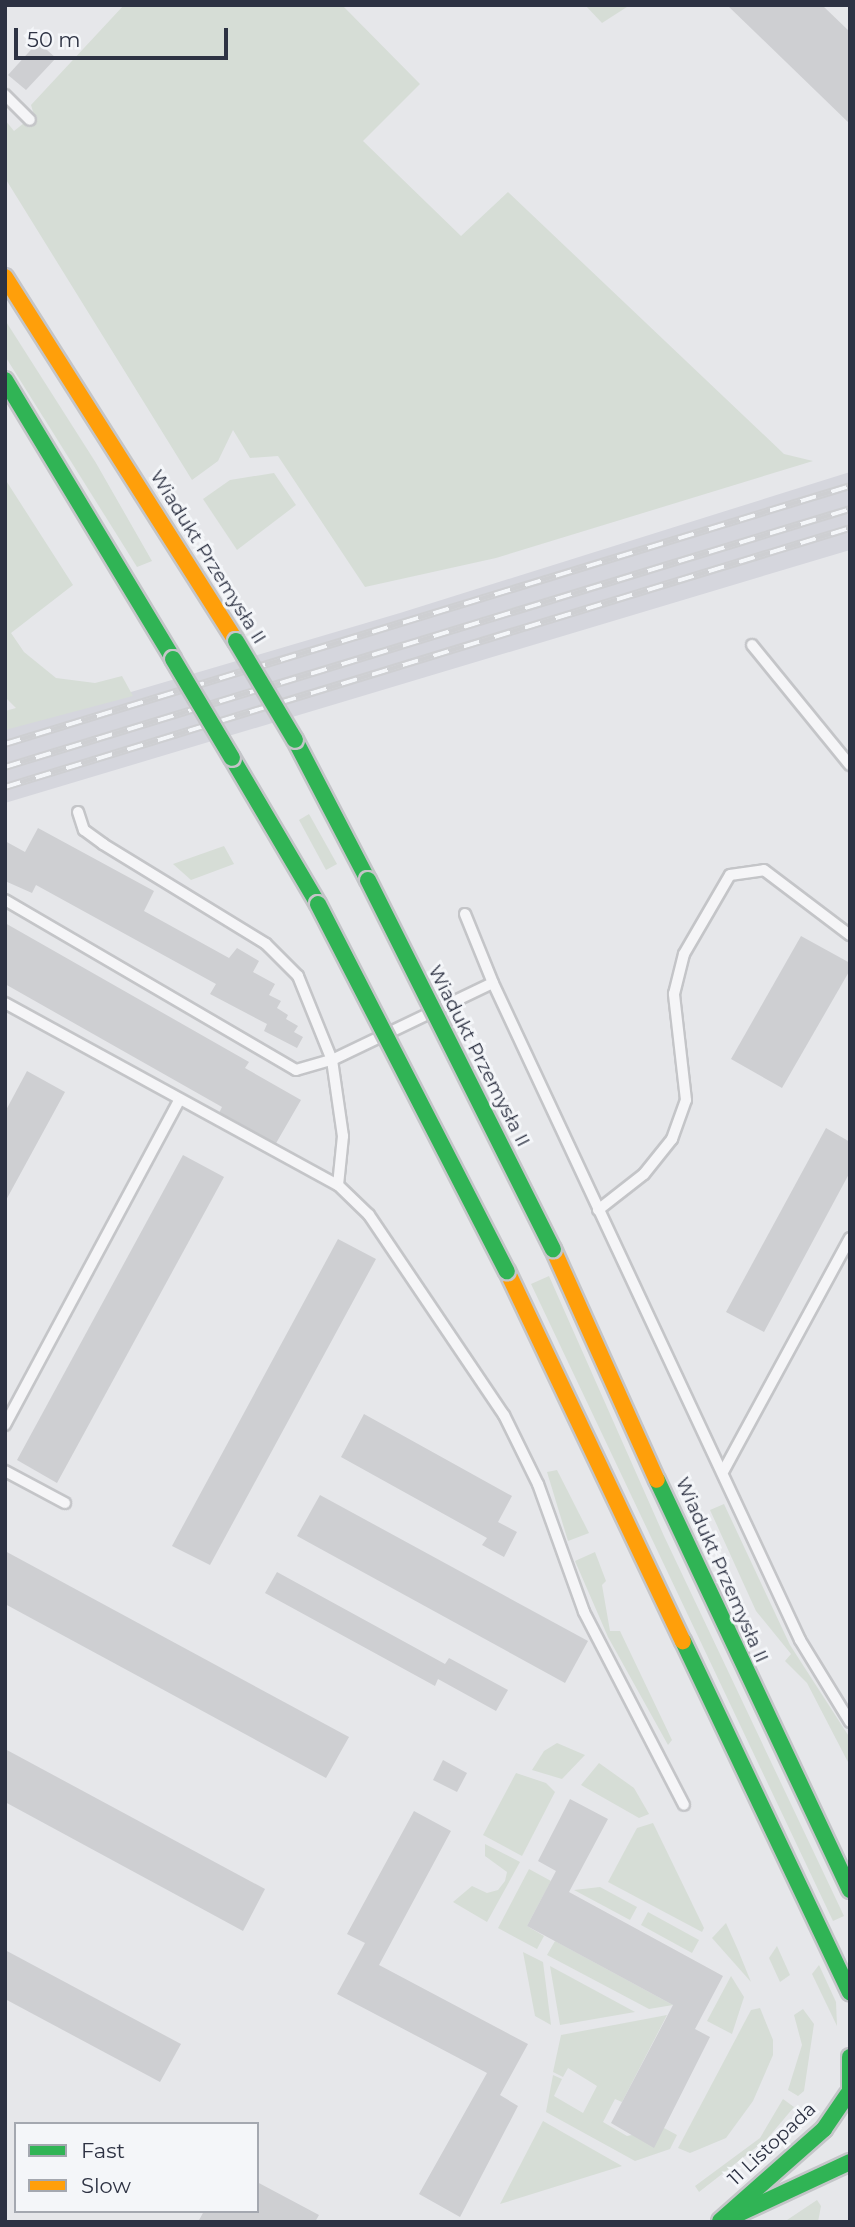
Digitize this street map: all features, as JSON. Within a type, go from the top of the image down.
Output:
[{"type":"main road","name":"Wiadukt Przemysła II","points":[[5,276],[236,641],[295,740],[553,1249],[705,1586],[850,1890]]},
{"type":"main road","points":[[5,380],[318,904],[507,1271],[850,1992]]},
{"type":"main road","points":[[849,2097],[850,2057]]},
{"type":"main road","name":"11 Listopada","points":[[720,2222],[824,2129],[849,2097]]},
{"type":"main road","name":"11 Listopada","points":[[720,2222],[850,2162]]},
{"type":"lane","points":[[5,94],[30,120]]},
{"type":"lane","points":[[752,645],[850,765]]},
{"type":"lane","points":[[78,812],[84,830],[283,957],[298,976],[332,1060],[343,1136],[338,1185]]},
{"type":"lane","points":[[598,1210],[643,1174],[672,1139],[686,1100],[674,994],[684,954],[730,875],[764,870],[850,935]]},
{"type":"lane","points":[[5,900],[296,1070],[332,1060],[492,983]]},
{"type":"lane","points":[[466,914],[492,983],[724,1470],[800,1640],[850,1721]]},
{"type":"lane","points":[[5,1003],[179,1101],[338,1185],[369,1215],[504,1415],[538,1484],[584,1612],[684,1805]]},
{"type":"lane","points":[[5,1425],[179,1101]]},
{"type":"lane","points":[[724,1470],[850,1238]]},
{"type":"lane","points":[[5,1472],[65,1503]]},
{"type":"shaded area","points":[[124,5],[342,5],[420,84],[363,141],[461,236],[508,192],[784,454],[813,461],[496,558],[365,587],[278,456],[250,458],[233,430],[218,461],[192,480],[5,178],[5,120],[14,131],[34,115],[31,105]]},
{"type":"shaded area","points":[[585,5],[630,5],[602,23]]},
{"type":"shaded area","points":[[5,320],[96,463],[152,561],[137,567],[5,356]]},
{"type":"shaded area","points":[[850,472],[850,550],[5,803],[5,729],[400,613]]},
{"type":"shaded area","points":[[274,473],[296,505],[237,550],[203,499],[230,480]]},
{"type":"shaded area","points":[[5,479],[73,585],[11,633],[24,652],[56,678],[95,683],[122,676],[133,696],[5,730],[5,711],[16,708],[5,697]]},
{"type":"shaded area","points":[[309,814],[337,864],[326,870],[299,820]]},
{"type":"shaded area","points":[[224,846],[234,864],[191,880],[173,864]]},
{"type":"shaded area","points":[[549,1276],[664,1536],[844,1916],[833,1921],[531,1284]]},
{"type":"shaded area","points":[[557,1470],[589,1533],[568,1541],[547,1472]]},
{"type":"shaded area","points":[[724,1504],[790,1645],[850,1738],[850,1766],[807,1683],[785,1661],[791,1654],[756,1611],[710,1510]]},
{"type":"shaded area","points":[[595,1552],[606,1581],[602,1585],[610,1631],[620,1631],[672,1740],[668,1745],[608,1637],[575,1561]]},
{"type":"shaded area","points":[[557,1743],[585,1755],[562,1779],[532,1770],[544,1751]]},
{"type":"shaded area","points":[[599,1763],[634,1788],[649,1814],[639,1818],[581,1785]]},
{"type":"shaded area","points":[[516,1773],[546,1783],[555,1792],[522,1856],[483,1835]]},
{"type":"shaded area","points":[[653,1823],[704,1928],[702,1932],[608,1882],[637,1828]]},
{"type":"shaded area","points":[[485,1844],[520,1862],[487,1922],[453,1902],[472,1886],[487,1893],[498,1890],[505,1881],[507,1872],[485,1856]]},
{"type":"shaded area","points":[[529,1869],[551,1881],[527,1926],[544,1936],[537,1949],[498,1928]]},
{"type":"shaded area","points":[[600,1887],[637,1907],[630,1920],[574,1890]]},
{"type":"shaded area","points":[[648,1912],[699,1940],[692,1953],[641,1925]]},
{"type":"shaded area","points":[[726,1923],[738,1950],[751,1982],[712,1938]]},
{"type":"shaded area","points":[[555,1941],[673,2005],[649,2009],[547,1955]]},
{"type":"shaded area","points":[[777,1946],[790,1975],[780,1982],[769,1958]]},
{"type":"shaded area","points":[[523,1952],[543,1962],[551,2025],[535,2016]]},
{"type":"shaded area","points":[[819,1965],[836,2002],[837,2026],[812,1974]]},
{"type":"shaded area","points":[[550,1966],[635,2012],[560,2025]]},
{"type":"shaded area","points":[[731,1976],[744,1997],[732,2034],[707,2021]]},
{"type":"shaded area","points":[[760,2008],[773,2040],[773,2055],[753,2101],[726,2138],[690,2153],[678,2148],[751,2010]]},
{"type":"shaded area","points":[[803,2009],[814,2024],[804,2091],[798,2096],[788,2090],[802,2045],[794,2015]]},
{"type":"shaded area","points":[[667,2015],[622,2102],[615,2099],[603,2122],[627,2136],[664,2128],[677,2135],[670,2149],[635,2161],[546,2112],[553,2075],[562,2079],[554,2096],[583,2113],[597,2086],[568,2068],[563,2077],[553,2072],[561,2035]]},
{"type":"shaded area","points":[[783,2099],[794,2107],[767,2139],[699,2192],[695,2186],[760,2138]]},
{"type":"shaded area","points":[[543,2121],[622,2166],[500,2204]]},
{"type":"shaded area","points":[[817,2200],[821,2206],[818,2222],[784,2222]]},
{"type":"building","points":[[727,5],[822,5],[850,32],[850,124]]},
{"type":"building","points":[[38,42],[56,58],[26,90],[8,75]]},
{"type":"building","points":[[38,828],[154,891],[144,911],[229,958],[237,948],[259,961],[253,972],[275,984],[269,995],[281,1001],[277,1008],[288,1015],[286,1019],[298,1026],[294,1032],[303,1037],[297,1048],[264,1031],[267,1024],[210,994],[216,984],[36,885],[32,893],[5,881],[5,841],[25,852]]},
{"type":"building","points":[[5,923],[249,1062],[245,1068],[301,1100],[275,1145],[219,1113],[222,1107],[5,984]]},
{"type":"building","points":[[801,936],[850,963],[850,970],[782,1088],[731,1059]]},
{"type":"building","points":[[27,1071],[65,1092],[5,1202],[5,1112]]},
{"type":"building","points":[[826,1128],[850,1142],[850,1172],[764,1332],[726,1312]]},
{"type":"building","points":[[183,1155],[224,1177],[57,1483],[17,1460]]},
{"type":"building","points":[[338,1239],[376,1259],[210,1565],[172,1546]]},
{"type":"building","points":[[364,1414],[512,1496],[498,1522],[517,1532],[504,1557],[482,1545],[487,1538],[341,1457]]},
{"type":"building","points":[[320,1495],[588,1641],[565,1683],[297,1536]]},
{"type":"building","points":[[5,1551],[349,1737],[326,1778],[5,1604]]},
{"type":"building","points":[[277,1572],[445,1664],[449,1658],[508,1690],[496,1711],[438,1679],[435,1686],[265,1593]]},
{"type":"building","points":[[5,1749],[265,1889],[243,1931],[5,1802]]},
{"type":"building","points":[[443,1760],[467,1773],[457,1792],[433,1780]]},
{"type":"building","points":[[570,1799],[608,1819],[569,1892],[723,1976],[695,2029],[710,2037],[654,2148],[611,2123],[673,2005],[527,1926],[556,1871],[538,1861]]},
{"type":"building","points":[[414,1811],[451,1831],[379,1965],[528,2044],[500,2095],[518,2106],[460,2217],[419,2194],[487,2073],[337,1994],[365,1943],[347,1934]]},
{"type":"building","points":[[5,1950],[181,2044],[160,2082],[5,1999]]},
{"type":"building","points":[[259,2183],[319,2215],[315,2222],[198,2222],[203,2213],[259,2213]]},
{"type":"railway","points":[[5,744],[850,486]]},
{"type":"railway","points":[[5,767],[850,509]]},
{"type":"railway","points":[[5,787],[850,528]]},
{"type":"traffic: fast","points":[[5,380],[173,659]]},
{"type":"traffic: fast","points":[[236,641],[295,740]]},
{"type":"traffic: fast","points":[[173,659],[232,758]]},
{"type":"traffic: fast","points":[[295,740],[368,880]]},
{"type":"traffic: fast","points":[[232,758],[318,904]]},
{"type":"traffic: fast","points":[[368,880],[553,1249]]},
{"type":"traffic: fast","points":[[318,904],[507,1271]]},
{"type":"traffic: fast","points":[[657,1480],[850,1890]]},
{"type":"traffic: fast","points":[[683,1641],[850,1992]]},
{"type":"traffic: fast","points":[[850,2057],[850,2099]]},
{"type":"traffic: fast","points":[[720,2221],[824,2129],[848,2094]]},
{"type":"traffic: fast","points":[[734,2216],[850,2162]]},
{"type":"traffic: slow","points":[[5,277],[236,641]]},
{"type":"traffic: slow","points":[[553,1249],[657,1480]]},
{"type":"traffic: slow","points":[[507,1271],[683,1641]]}]
